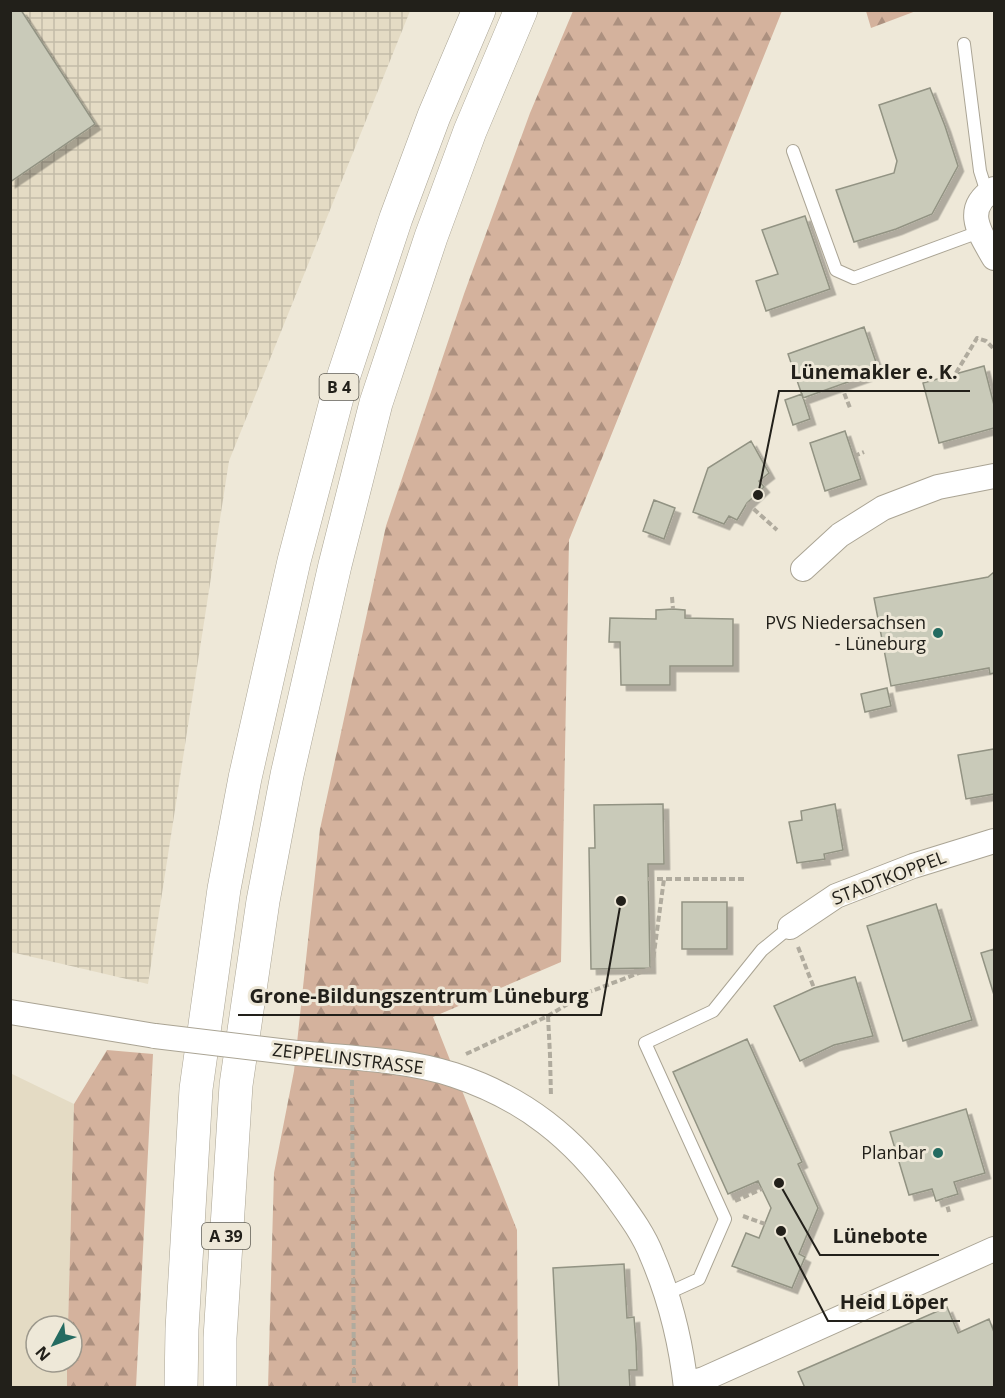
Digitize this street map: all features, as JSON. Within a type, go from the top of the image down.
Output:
[{"type":"highway","name":"B 4","points":[[245,778],[294,561],[339,390],[396,218],[434,116],[479,10]]},
{"type":"highway","name":"B 4","points":[[249,991],[263,901],[287,775],[335,565],[376,403],[431,237],[466,141],[521,10]]},
{"type":"highway","name":"A 39","points":[[181,1388],[182,1329],[196,1089],[224,888],[245,778]]},
{"type":"highway","name":"A 39","points":[[220,1388],[220,1338],[236,1085],[249,991]]},
{"type":"street","points":[[991,191],[978,208],[976,216],[979,232],[994,258]]},
{"type":"street","points":[[803,569],[840,535],[883,508],[938,487],[994,476]]},
{"type":"street","name":"STADTKOPPEL","points":[[790,927],[836,896],[913,866],[994,841]]},
{"type":"street","name":"ZEPPELINSTRASSE","points":[[10,1012],[154,1036],[394,1063],[432,1069],[482,1085],[517,1103],[546,1122],[582,1154],[609,1186],[632,1219],[651,1254],[666,1294]]},
{"type":"street","points":[[666,1294],[680,1343],[686,1386],[994,1249]]},
{"type":"lane","points":[[964,44],[980,171],[991,191]]},
{"type":"lane","points":[[793,151],[836,270],[854,278],[979,232]]},
{"type":"lane","points":[[666,1294],[699,1279],[725,1219],[645,1043],[713,1011],[762,950],[790,927]]},
{"type":"path","points":[[956,373],[977,338],[986,341],[994,349]]},
{"type":"path","points":[[840,385],[850,408]]},
{"type":"path","points":[[854,456],[864,452]]},
{"type":"path","points":[[747,503],[777,530]]},
{"type":"path","points":[[672,597],[673,609]]},
{"type":"path","points":[[648,879],[746,879]]},
{"type":"path","points":[[432,1069],[548,1016],[584,994],[652,968],[664,879]]},
{"type":"path","points":[[790,927],[814,988]]},
{"type":"path","points":[[546,1122],[551,1093],[548,1016]]},
{"type":"path","points":[[352,1058],[354,1388]]},
{"type":"path","points":[[720,1207],[762,1189]]},
{"type":"path","points":[[945,1198],[949,1212]]},
{"type":"shaded area","points":[[11,11],[410,11],[229,461],[148,984],[11,952]]},
{"type":"shaded area","points":[[10,1073],[74,1104],[68,1314],[24,1314],[24,1374],[67,1374],[67,1387],[11,1387]]},
{"type":"green space","points":[[866,10],[916,11],[871,28]]},
{"type":"green space","points":[[573,11],[782,11],[569,540],[561,962],[433,1017],[517,1230],[518,1387],[268,1388],[274,1173],[294,1071],[320,829],[386,526],[464,294],[530,113]]},
{"type":"green space","points":[[107,1050],[153,1054],[136,1387],[67,1387],[67,1374],[84,1374],[84,1314],[68,1314],[74,1104]]},
{"type":"building","points":[[10,10],[21,10],[95,124],[10,182]]},
{"type":"building","points":[[930,88],[958,166],[932,214],[896,229],[854,242],[836,190],[894,173],[897,161],[879,105]]},
{"type":"building","points":[[805,216],[830,289],[766,311],[756,281],[778,274],[762,230]]},
{"type":"building","points":[[864,327],[879,371],[803,398],[788,354]]},
{"type":"building","points":[[984,366],[994,405],[994,428],[939,443],[923,383]]},
{"type":"building","points":[[802,394],[810,419],[793,425],[785,400]]},
{"type":"building","points":[[845,431],[861,479],[825,491],[810,443]]},
{"type":"building","points":[[751,441],[769,473],[759,481],[764,487],[747,503],[737,520],[729,516],[724,524],[693,512],[708,468]]},
{"type":"building","points":[[654,500],[675,508],[664,539],[643,531]]},
{"type":"building","name":"PVS Niedersachsen - Lüneburg","points":[[994,572],[994,673],[990,674],[989,668],[891,686],[874,598],[988,577]]},
{"type":"building","points":[[656,610],[685,610],[685,618],[733,619],[733,666],[670,666],[670,685],[621,685],[620,642],[609,642],[610,618],[656,619]]},
{"type":"building","points":[[887,688],[891,706],[865,712],[861,694]]},
{"type":"building","points":[[994,749],[994,794],[966,799],[958,755]]},
{"type":"building","points":[[663,804],[664,864],[648,864],[650,968],[591,969],[589,848],[595,848],[594,805]]},
{"type":"building","points":[[835,804],[843,850],[824,854],[825,859],[797,863],[789,822],[802,820],[801,811]]},
{"type":"building","points":[[682,902],[727,902],[727,949],[682,949]]},
{"type":"building","points":[[936,904],[972,1020],[903,1041],[867,926]]},
{"type":"building","points":[[994,949],[994,995],[981,953]]},
{"type":"building","points":[[855,977],[873,1036],[834,1045],[800,1061],[774,1006],[814,988]]},
{"type":"building","points":[[747,1039],[802,1162],[798,1164],[818,1208],[799,1254],[805,1257],[792,1288],[732,1266],[746,1233],[759,1238],[771,1208],[758,1181],[728,1194],[673,1072]]},
{"type":"building","name":"Planbar","points":[[966,1109],[985,1173],[954,1182],[958,1194],[936,1201],[932,1189],[909,1195],[890,1132]]},
{"type":"building","points":[[624,1264],[627,1318],[634,1317],[636,1343],[637,1370],[629,1370],[630,1388],[559,1388],[553,1268]]},
{"type":"building","points":[[947,1307],[958,1333],[989,1319],[994,1332],[994,1388],[805,1388],[798,1372]]},
{"type":"place","name":"Lünemakler e. K.","points":[[758,495]]},
{"type":"place","name":"PVS Niedersachsen - Lüneburg","points":[[938,633]]},
{"type":"place","name":"Grone-Bildungszentrum Lüneburg","points":[[621,901]]},
{"type":"place","name":"Planbar","points":[[938,1153]]},
{"type":"place","name":"Lünebote","points":[[779,1183]]},
{"type":"place","name":"Heid Löper","points":[[781,1231]]}]
